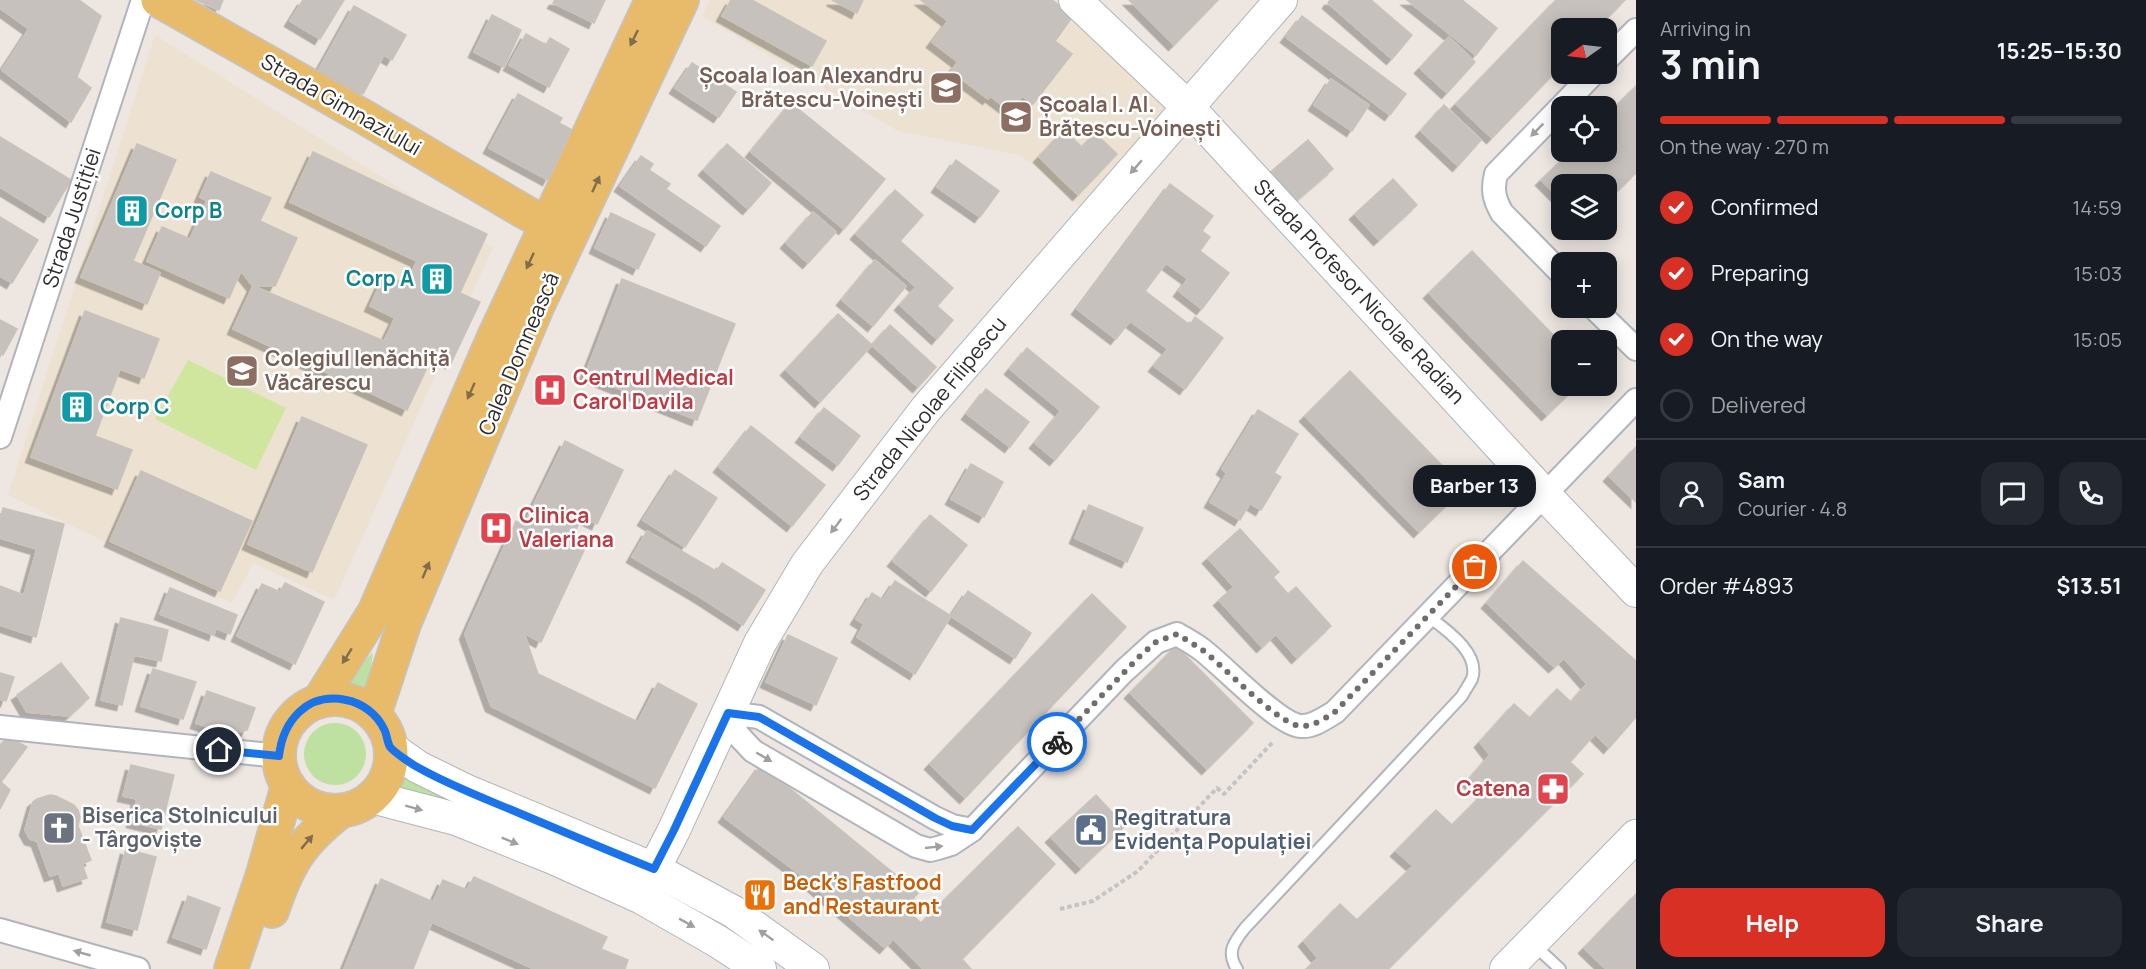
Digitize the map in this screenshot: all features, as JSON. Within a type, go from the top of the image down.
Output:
[{"type":"main road","name":"Strada Gimnaziului","points":[[158,0],[547,224]]},
{"type":"main road","points":[[547,224],[652,0]]},
{"type":"main road","name":"Calea Domnească","points":[[319,701],[375,611],[513,296],[547,224],[682,0]]},
{"type":"main road","name":"Calea Domnească","points":[[374,715],[404,624],[537,307],[547,224]]},
{"type":"main road","points":[[231,969],[263,874],[283,771],[281,742],[285,728],[305,707],[319,701],[346,700],[362,705],[374,715],[384,729],[390,747],[390,768],[383,784],[372,797],[358,806],[340,811],[320,809],[307,804],[297,796],[283,771]]},
{"type":"main road","points":[[253,969],[282,880],[295,856],[317,830],[340,811]]},
{"type":"street","name":"Strada Justiției","points":[[0,437],[143,0]]},
{"type":"street","name":"Strada Profesor Nicolae Radian","points":[[1075,0],[1188,107],[1636,591]]},
{"type":"street","name":"Strada Nicolae Filipescu","points":[[654,869],[760,643],[807,564],[867,484],[980,346],[1281,0]]},
{"type":"street","points":[[1617,49],[1636,30]]},
{"type":"street","points":[[1551,263],[1502,213],[1495,201],[1492,187],[1496,174],[1583,84]]},
{"type":"street","points":[[1604,318],[1636,350]]},
{"type":"street","points":[[728,713],[738,735],[753,751],[916,846],[930,850],[951,844],[972,830],[1124,670],[1156,642],[1177,634],[1201,649],[1290,724],[1301,726],[1318,722],[1335,712],[1636,400]]},
{"type":"street","points":[[728,713],[759,717],[935,818],[952,826],[972,830]]},
{"type":"street","points":[[0,727],[283,771]]},
{"type":"street","points":[[390,747],[418,767],[467,791],[654,869],[734,912],[813,969]]},
{"type":"street","points":[[372,797],[456,819],[642,898],[717,941],[760,969]]},
{"type":"street","points":[[1506,969],[1636,836]]},
{"type":"street","points":[[0,930],[138,969]]},
{"type":"lane","points":[[1238,969],[1233,962],[1232,945],[1245,928],[1455,704],[1473,677],[1467,651],[1458,639],[1428,616]]},
{"type":"lane","points":[[1531,942],[1560,969]]},
{"type":"path","points":[[1060,909],[1093,901],[1138,871],[1217,788],[1224,794],[1290,724]]},
{"type":"shaded area","name":"Școala I. Al. Brătescu-Voinești","points":[[710,0],[1060,0],[1171,102],[1080,206],[1020,155],[898,131],[702,16]]},
{"type":"shaded area","name":"Colegiul Ienăchiță Văcărescu","points":[[155,35],[493,247],[334,600],[253,563],[232,603],[8,495]]},
{"type":"green space","points":[[188,360],[286,408],[256,470],[155,419]]},
{"type":"green space","points":[[373,652],[367,698],[341,687]]},
{"type":"green space","points":[[335,723],[352,728],[357,732],[361,737],[366,754],[361,771],[357,776],[352,780],[335,785],[318,780],[313,776],[309,771],[304,754],[309,737],[313,732],[318,728]]},
{"type":"green space","points":[[400,764],[446,799],[390,789],[398,780]]},
{"type":"building","points":[[0,0],[79,0],[101,16],[77,77],[91,88],[71,122],[2,70],[29,29],[0,8]]},
{"type":"building","points":[[196,0],[223,0],[219,10]]},
{"type":"building","points":[[303,0],[344,0],[320,39],[290,21]]},
{"type":"building","points":[[555,0],[605,0],[594,23],[553,3]]},
{"type":"building","points":[[731,0],[752,0],[826,41],[812,66],[722,16]]},
{"type":"building","points":[[832,0],[863,0],[857,13]]},
{"type":"building","points":[[921,0],[1052,0],[1073,16],[1055,41],[1072,54],[1033,104],[1022,96],[1011,112],[990,96],[988,99],[951,71],[958,62],[932,42],[948,21]]},
{"type":"building","points":[[1129,0],[1218,0],[1174,45]]},
{"type":"building","points":[[1330,0],[1371,0],[1412,35],[1392,59],[1328,3]]},
{"type":"building","points":[[1407,0],[1462,0],[1497,28],[1476,55]]},
{"type":"building","points":[[1556,0],[1625,0],[1607,18],[1551,18],[1551,76],[1492,138],[1456,104]]},
{"type":"building","points":[[354,6],[406,35],[392,60],[384,55],[363,94],[319,69]]},
{"type":"building","points":[[492,15],[521,30],[504,67],[474,52]]},
{"type":"building","points":[[1302,16],[1406,94],[1390,115],[1286,37]]},
{"type":"building","points":[[526,34],[546,45],[550,38],[569,49],[549,87],[509,65]]},
{"type":"building","points":[[1449,37],[1475,62],[1447,93],[1420,68]]},
{"type":"building","points":[[692,63],[736,92],[719,117],[675,88]]},
{"type":"building","points":[[1331,79],[1369,105],[1352,131],[1314,105]]},
{"type":"building","points":[[1636,86],[1636,173],[1617,191],[1617,174],[1551,174],[1551,190],[1541,180],[1560,162],[1617,162],[1617,105]]},
{"type":"building","points":[[518,94],[562,118],[559,123],[574,131],[548,180],[489,148]]},
{"type":"building","points":[[791,103],[885,179],[844,229],[751,152]]},
{"type":"building","points":[[1444,105],[1481,140],[1458,166],[1421,131]]},
{"type":"building","points":[[1064,130],[1082,147],[1095,133],[1117,154],[1078,195],[1039,157]]},
{"type":"building","points":[[0,137],[71,180],[49,217],[0,187]]},
{"type":"building","points":[[1308,140],[1333,169],[1292,204],[1267,175]]},
{"type":"building","name":"Corp B","points":[[137,144],[176,160],[133,261],[160,273],[147,304],[81,277]]},
{"type":"building","points":[[727,144],[771,183],[748,209],[704,170]]},
{"type":"building","name":"Corp A","points":[[313,152],[487,234],[460,293],[480,302],[451,363],[433,355],[407,410],[233,329],[253,286],[384,341],[395,318],[370,306],[385,274],[406,284],[417,261],[290,202]]},
{"type":"building","points":[[641,156],[653,164],[649,170],[670,184],[666,189],[720,226],[706,246],[620,186]]},
{"type":"building","points":[[956,160],[999,191],[980,217],[937,187]]},
{"type":"building","name":"Corp A","points":[[211,172],[271,198],[260,221],[297,238],[275,286],[253,286],[241,271],[229,298],[147,261],[162,227],[190,239],[207,201],[200,197]]},
{"type":"building","points":[[1393,179],[1417,205],[1379,240],[1355,214]]},
{"type":"building","points":[[1170,184],[1213,216],[1202,231],[1210,237],[1200,251],[1229,273],[1202,309],[1179,291],[1188,279],[1166,263],[1145,291],[1190,325],[1195,317],[1223,338],[1185,389],[1154,366],[1168,349],[1130,321],[1116,339],[1077,309]]},
{"type":"building","points":[[895,190],[923,215],[900,241],[953,288],[937,306],[953,320],[937,339],[900,305],[916,287],[856,234]]},
{"type":"building","points":[[813,212],[836,232],[808,263],[786,243]]},
{"type":"building","points":[[611,213],[655,234],[638,269],[595,248]]},
{"type":"building","points":[[0,217],[38,240],[12,283],[0,276]]},
{"type":"building","points":[[1472,251],[1551,333],[1551,396],[1567,396],[1547,415],[1429,293]]},
{"type":"building","points":[[875,260],[906,286],[873,326],[842,300]]},
{"type":"building","points":[[622,279],[735,324],[697,420],[585,375]]},
{"type":"building","name":"Corp C","points":[[85,311],[159,339],[144,378],[120,369],[95,436],[132,450],[117,489],[31,457]]},
{"type":"building","points":[[838,314],[872,345],[820,402],[786,370]]},
{"type":"building","points":[[0,320],[17,329],[3,355],[0,353]]},
{"type":"building","points":[[890,325],[936,367],[918,387],[872,345]]},
{"type":"building","points":[[1027,348],[1099,407],[1055,460],[1035,443],[1061,411],[1010,369]]},
{"type":"building","points":[[1350,371],[1464,488],[1419,532],[1305,416]]},
{"type":"building","points":[[986,389],[1029,422],[1010,447],[967,414]]},
{"type":"building","points":[[824,408],[860,436],[838,465],[801,437]]},
{"type":"building","points":[[1258,410],[1298,434],[1274,473],[1281,477],[1261,510],[1250,503],[1240,520],[1210,502],[1227,473],[1222,469]]},
{"type":"building","points":[[302,417],[367,445],[312,572],[248,544]]},
{"type":"building","points":[[751,426],[825,485],[792,526],[719,467]]},
{"type":"building","points":[[565,441],[623,470],[597,524],[582,517],[572,538],[586,546],[541,642],[524,633],[538,674],[638,722],[658,683],[697,704],[655,788],[491,706],[465,634],[516,521],[524,525]]},
{"type":"building","points":[[1636,447],[1636,502],[1609,476]]},
{"type":"building","points":[[971,464],[1003,482],[984,517],[951,499]]},
{"type":"building","points":[[675,470],[717,498],[685,547],[643,520]]},
{"type":"building","points":[[141,471],[252,521],[220,591],[110,541]]},
{"type":"building","points":[[1089,505],[1143,528],[1127,562],[1075,538]]},
{"type":"building","points":[[3,508],[64,524],[36,637],[0,625],[0,586],[24,595],[37,549],[0,538]]},
{"type":"building","points":[[930,515],[967,545],[931,591],[893,561]]},
{"type":"building","points":[[1240,529],[1279,572],[1273,577],[1288,594],[1296,587],[1331,626],[1297,658],[1276,634],[1262,647],[1219,600],[1234,587],[1208,558]]},
{"type":"building","points":[[647,531],[716,571],[700,597],[632,557]]},
{"type":"building","points":[[1523,561],[1636,661],[1636,717],[1609,748],[1595,734],[1570,762],[1583,774],[1388,969],[1306,969],[1318,958],[1304,941],[1340,904],[1357,920],[1413,866],[1396,851],[1436,810],[1452,825],[1483,794],[1468,781],[1490,755],[1480,742],[1514,704],[1530,718],[1557,689],[1571,702],[1587,684],[1564,658],[1554,667],[1487,603]]},
{"type":"building","points":[[722,563],[765,590],[743,625],[700,597]]},
{"type":"building","points":[[895,581],[951,616],[915,674],[857,637],[864,624],[856,619],[872,593],[883,600]]},
{"type":"building","points":[[285,583],[324,602],[295,664],[237,636],[262,584],[280,592]]},
{"type":"building","points":[[170,588],[237,615],[230,634],[216,628],[214,635],[160,614]]},
{"type":"building","points":[[968,591],[1031,633],[1015,658],[951,616]]},
{"type":"building","points":[[1092,594],[1126,627],[965,798],[930,764]]},
{"type":"building","points":[[121,618],[168,630],[161,661],[134,655],[122,705],[101,700]]},
{"type":"building","points":[[788,635],[837,658],[816,705],[766,682]]},
{"type":"building","points":[[1176,646],[1253,723],[1207,769],[1130,693]]},
{"type":"building","points":[[61,663],[89,698],[69,716],[27,712],[17,695]]},
{"type":"building","points":[[153,669],[196,682],[183,719],[141,706]]},
{"type":"building","points":[[0,673],[14,677],[6,701],[0,699]]},
{"type":"building","points":[[207,691],[255,708],[247,730],[229,734],[196,723]]},
{"type":"building","points":[[8,737],[27,747],[1,782],[10,790],[0,809],[0,746]]},
{"type":"building","points":[[131,765],[174,775],[161,829],[132,822],[137,799],[123,796]]},
{"type":"building","points":[[761,765],[918,893],[905,908],[921,923],[1018,827],[1055,864],[962,959],[971,969],[923,969],[893,939],[885,948],[798,873],[724,817]]},
{"type":"building","points":[[50,795],[74,805],[78,810],[80,817],[78,826],[91,860],[82,864],[87,878],[63,886],[59,873],[50,876],[37,841],[30,839],[25,830],[33,802]]},
{"type":"building","points":[[1096,795],[1125,826],[1081,868],[1051,837]]},
{"type":"building","points":[[126,849],[156,857],[137,930],[107,922]]},
{"type":"building","points":[[474,877],[607,937],[601,949],[628,960],[625,969],[534,969],[432,922],[413,969],[344,969],[381,879],[433,902],[443,880],[467,890]]},
{"type":"building","points":[[1636,894],[1636,969],[1606,969],[1584,948]]},
{"type":"building","points":[[188,896],[220,908],[206,949],[173,937]]},
{"type":"way so far","points":[[1057,742],[1124,670],[1156,642],[1177,634],[1201,649],[1290,724],[1301,726],[1318,722],[1335,712],[1475,567]]},
{"type":"place","name":"Școala Ioan Alexandru Brătescu-Voinești","points":[[946,88]]},
{"type":"place","name":"Școala I. Al. Brătescu-Voinești","points":[[1016,117]]},
{"type":"place","name":"Corp B","points":[[132,211]]},
{"type":"place","name":"Corp A","points":[[437,279]]},
{"type":"place","name":"Colegiul Ienăchiță Văcărescu","points":[[242,371]]},
{"type":"place","name":"Centrul Medical Carol Davila","points":[[550,390]]},
{"type":"place","name":"Corp C","points":[[77,407]]},
{"type":"place","name":"Clinica Valeriana","points":[[496,528]]},
{"type":"place","name":"Barber 13","points":[[1475,567]]},
{"type":"place","name":"Catena","points":[[1553,789]]},
{"type":"place","name":"Biserica Stolnicului - Târgoviște","points":[[59,828]]},
{"type":"place","name":"Regitratura Evidența Populației","points":[[1091,830]]},
{"type":"place","name":"Beck's Fastfood and Restaurant","points":[[760,895]]},
{"type":"route","points":[[219,750],[279,756],[285,728],[294,716],[305,707],[319,701],[346,700],[362,705],[374,715],[384,729],[390,747],[418,767],[467,791],[654,869],[728,713],[759,717],[935,818],[952,826],[972,830],[1057,742]]}]
